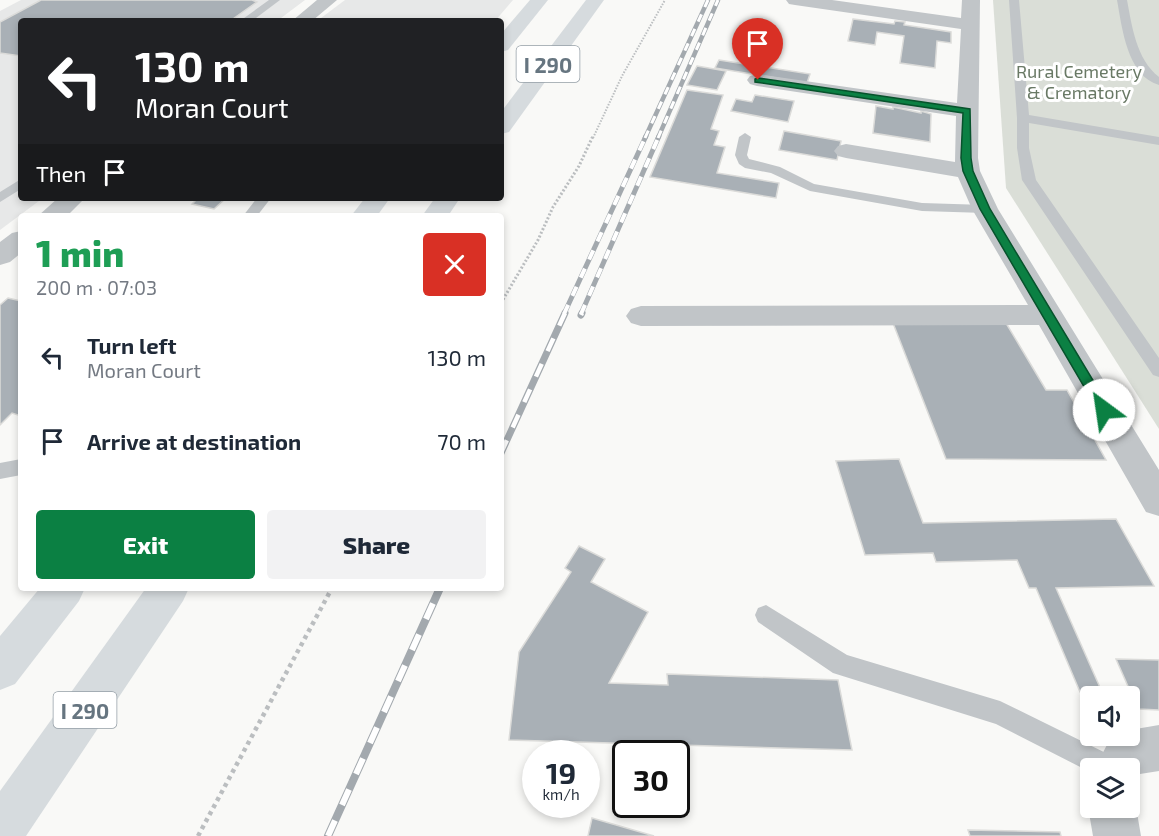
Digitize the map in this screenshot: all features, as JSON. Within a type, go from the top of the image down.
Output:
[{"type":"highway","name":"I 290","points":[[504,42],[538,0]]},
{"type":"highway","name":"I 290","points":[[504,123],[595,0]]},
{"type":"highway","points":[[366,213],[376,201]]},
{"type":"highway","points":[[0,669],[63,591]]},
{"type":"highway","name":"I 290","points":[[0,831],[167,591]]},
{"type":"street","points":[[305,18],[328,0]]},
{"type":"street","points":[[795,0],[970,13],[966,145],[968,171],[985,209],[1159,501]]},
{"type":"street","points":[[758,80],[967,111]]},
{"type":"street","points":[[846,151],[968,171]]},
{"type":"street","points":[[55,213],[69,201]]},
{"type":"street","points":[[0,256],[18,241]]},
{"type":"street","points":[[641,316],[1048,315]]},
{"type":"street","points":[[1114,818],[1117,836]]},
{"type":"lane","points":[[249,18],[275,0]]},
{"type":"lane","points":[[1014,0],[1023,118],[1023,148],[1029,180],[1159,371]]},
{"type":"lane","points":[[1122,0],[1134,50],[1144,68],[1159,82]]},
{"type":"lane","points":[[1023,118],[1159,141]]},
{"type":"lane","points":[[745,137],[741,155],[750,165],[775,170],[810,187],[922,207],[985,209]]},
{"type":"lane","points":[[0,198],[18,185]]},
{"type":"lane","points":[[252,213],[262,201]]},
{"type":"lane","points":[[0,471],[18,468]]},
{"type":"lane","points":[[766,615],[842,665],[1000,713],[1123,758]]},
{"type":"path","points":[[504,298],[538,240],[553,207],[579,166],[622,76],[665,0]]},
{"type":"path","points":[[198,836],[330,591]]},
{"type":"shaded area","points":[[21,0],[305,0],[281,18],[18,18],[18,201],[39,201],[23,213],[18,213],[18,217],[0,230],[0,11]]},
{"type":"shaded area","points":[[345,0],[513,0],[498,18],[321,18]]},
{"type":"green space","name":"Rural Cemetery & Crematory","points":[[993,0],[1159,0],[1159,429],[1006,188]]},
{"type":"building","points":[[41,0],[252,0],[257,2],[234,18],[18,18],[18,56],[0,53],[0,22]]},
{"type":"building","points":[[853,19],[894,24],[895,21],[905,22],[904,25],[951,32],[951,43],[937,41],[935,68],[900,63],[904,36],[877,32],[875,45],[848,41]]},
{"type":"building","points":[[719,60],[810,74],[807,83],[715,68]]},
{"type":"building","points":[[697,66],[726,71],[717,90],[687,85]]},
{"type":"building","points":[[687,90],[723,95],[711,129],[719,131],[714,145],[725,147],[717,173],[779,183],[776,198],[650,177]]},
{"type":"building","points":[[755,95],[794,101],[788,122],[731,111],[736,99],[752,102]]},
{"type":"building","points":[[876,106],[931,114],[930,142],[873,133]]},
{"type":"building","points":[[784,131],[841,141],[837,160],[779,150]]},
{"type":"building","points":[[195,201],[223,201],[214,209],[192,204]]},
{"type":"building","points":[[8,298],[18,300],[18,415],[12,413],[0,425],[0,305]]},
{"type":"building","points":[[893,323],[1006,323],[1046,390],[1067,390],[1106,460],[946,459]]},
{"type":"building","points":[[899,459],[923,523],[1116,519],[1154,586],[1056,588],[1099,686],[1080,686],[1080,692],[1036,588],[1029,588],[1017,560],[936,562],[933,553],[865,555],[836,461]]},
{"type":"building","points":[[579,546],[605,559],[591,582],[648,612],[609,683],[668,685],[667,674],[838,680],[852,750],[690,745],[690,740],[612,740],[612,743],[600,743],[600,740],[509,740],[519,652],[571,572],[565,568]]},
{"type":"building","points":[[1116,659],[1159,660],[1159,710],[1140,709],[1140,686],[1128,686]]},
{"type":"building","points":[[592,818],[654,836],[588,836]]},
{"type":"building","points":[[968,830],[1060,832],[1061,836],[970,836]]},
{"type":"railway","points":[[645,138],[708,0]]},
{"type":"railway","points":[[658,138],[718,0]]},
{"type":"railway","points":[[564,314],[646,136]]},
{"type":"railway","points":[[581,314],[659,136]]},
{"type":"railway","points":[[504,446],[565,313]]},
{"type":"railway","points":[[328,836],[439,591]]},
{"type":"route","points":[[758,80],[967,111],[968,171],[985,209],[1104,410]]}]
